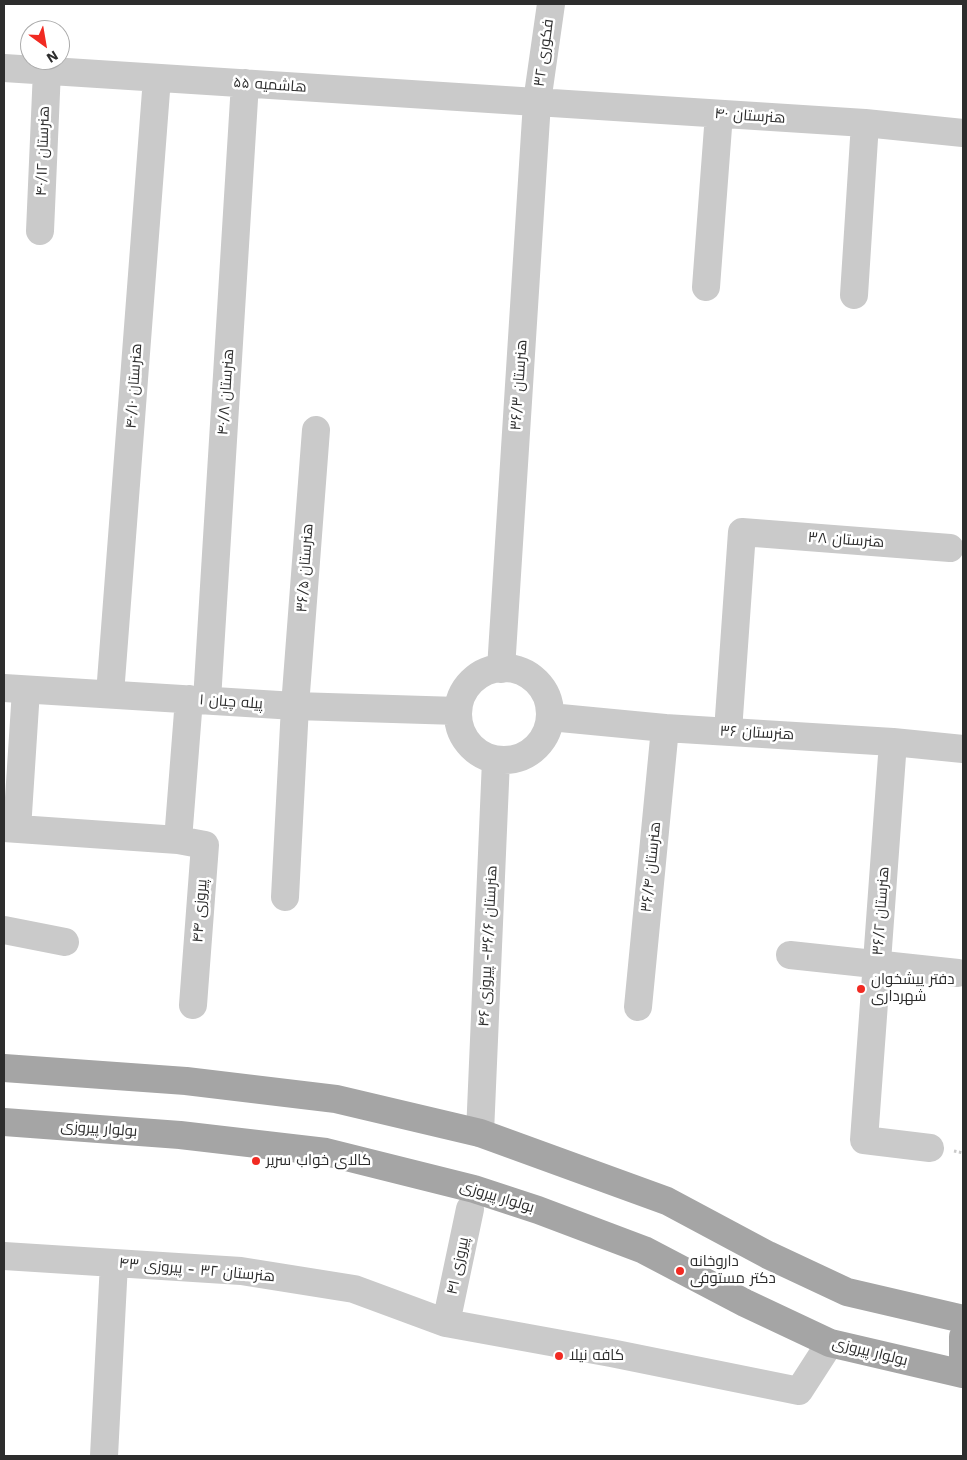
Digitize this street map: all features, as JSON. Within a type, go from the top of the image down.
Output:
[{"type":"main road","points":[[4,1068],[186,1081],[336,1099],[480,1132],[667,1201],[768,1255],[847,1292],[963,1319]]},
{"type":"main road","name":"بولوار پیروزی","points":[[4,1122],[180,1135],[326,1152],[474,1189],[538,1210],[644,1250],[745,1303],[830,1343],[963,1374]]},
{"type":"main road","points":[[963,1337],[963,1361]]},
{"type":"street","name":"فکوری ۳۲","points":[[537,102],[551,4]]},
{"type":"street","name":"هاشمیه ۵۵","points":[[4,68],[20,69]]},
{"type":"street","name":"هاشمیه ۵۵","points":[[47,70],[537,102]]},
{"type":"street","name":"هنرستان ۴۰/۱۲","points":[[40,231],[47,70]]},
{"type":"street","name":"هنرستان ۴۰/۱۰","points":[[110,694],[157,78]]},
{"type":"street","name":"هنرستان ۴۰/۸","points":[[178,840],[198,700],[245,83]]},
{"type":"street","name":"هنرستان ۴۰","points":[[537,102],[865,123],[963,133]]},
{"type":"street","name":"هنرستان ۳۶/۳","points":[[501,668],[537,102]]},
{"type":"street","points":[[706,287],[719,114]]},
{"type":"street","points":[[854,295],[865,123]]},
{"type":"street","name":"هنرستان ۳۶/۵","points":[[285,897],[295,706],[316,430]]},
{"type":"street","name":"هنرستان ۳۸","points":[[728,732],[742,532],[950,548]]},
{"type":"street","points":[[501,668],[517,670],[531,677],[542,688],[548,701],[550,717],[547,732],[539,745],[526,755],[512,760],[496,760],[484,756],[472,748],[464,737],[459,725],[458,711],[464,693],[477,677],[501,668]]},
{"type":"street","name":"پیله چیان ۱","points":[[15,689],[295,706],[458,711]]},
{"type":"street","points":[[15,689],[11,829],[178,840]]},
{"type":"street","name":"هنرستان ۳۶","points":[[550,717],[665,728],[893,742],[963,749]]},
{"type":"street","name":"هنرستان ۳۶/۴","points":[[638,1007],[665,728]]},
{"type":"street","name":"هنرستان ۳۶/۲","points":[[893,742],[864,1140],[930,1148]]},
{"type":"street","name":"هنرستان ۳۶/۶- پیروزی ۴۶","points":[[480,1132],[496,760]]},
{"type":"street","name":"پیروزی ۴۴","points":[[178,840],[205,845],[193,1005]]},
{"type":"street","points":[[4,930],[66,942]]},
{"type":"street","points":[[790,955],[958,973]]},
{"type":"street","name":"پیروزی ۴۱","points":[[446,1323],[470,1209]]},
{"type":"street","name":"هنرستان ۳۲ - پیروزی ۴۳","points":[[4,1256],[241,1271],[354,1289],[446,1323],[611,1353],[799,1391],[830,1343]]},
{"type":"street","points":[[104,1456],[114,1263]]},
{"type":"place","name":"دفتر پیشخوان شهرداری","points":[[861,989]]},
{"type":"place","name":"کالای خواب سریر","points":[[256,1161]]},
{"type":"place","name":"داروخانه دکتر مستوفی","points":[[680,1271]]},
{"type":"place","name":"کافه نیلا","points":[[559,1356]]}]
